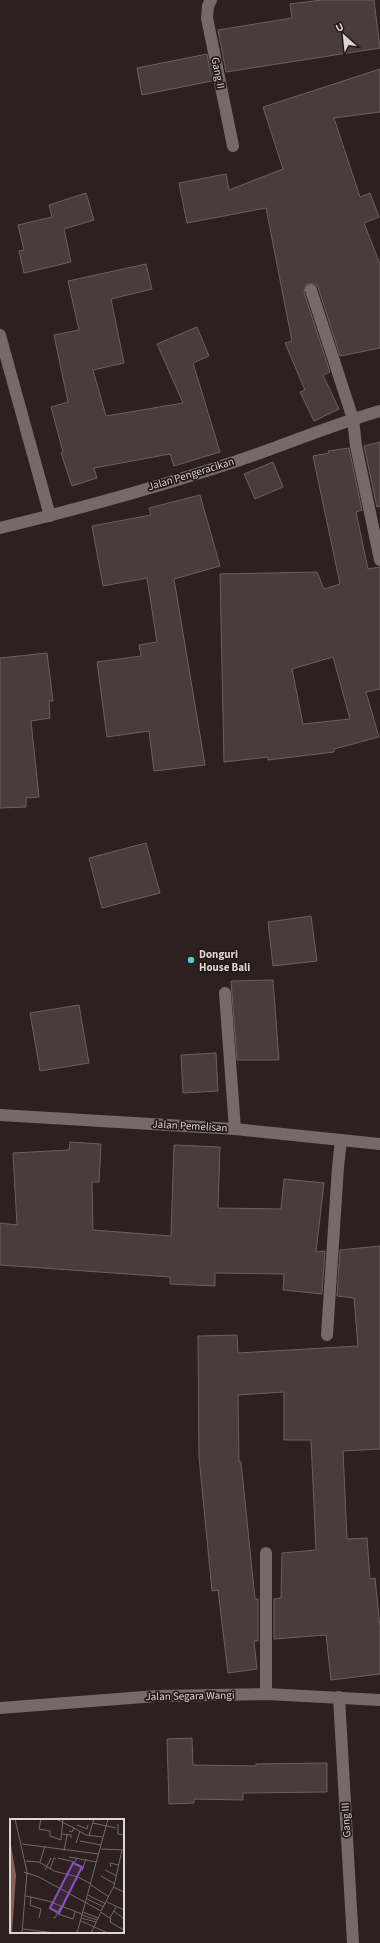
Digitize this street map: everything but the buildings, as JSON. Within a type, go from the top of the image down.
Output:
[{"type":"street","name":"Gang II","points":[[211,0],[208,6],[207,18],[233,146]]},
{"type":"street","points":[[311,290],[353,419],[356,446],[380,560]]},
{"type":"street","points":[[0,335],[50,516]]},
{"type":"street","name":"Jalan Pengeracikan","points":[[0,528],[50,516],[234,462],[353,419],[380,412]]},
{"type":"street","points":[[225,993],[235,1129]]},
{"type":"street","name":"Jalan Pemelisan","points":[[0,1115],[235,1129],[380,1144]]},
{"type":"street","points":[[327,1335],[341,1140]]},
{"type":"street","points":[[266,1553],[266,1694]]},
{"type":"street","name":"Jalan Segara Wangi","points":[[0,1708],[157,1696],[266,1694],[380,1700]]},
{"type":"street","name":"Gang III","points":[[339,1697],[353,1943]]},
{"type":"place","name":"Donguri House Bali","points":[[191,960]]}]
